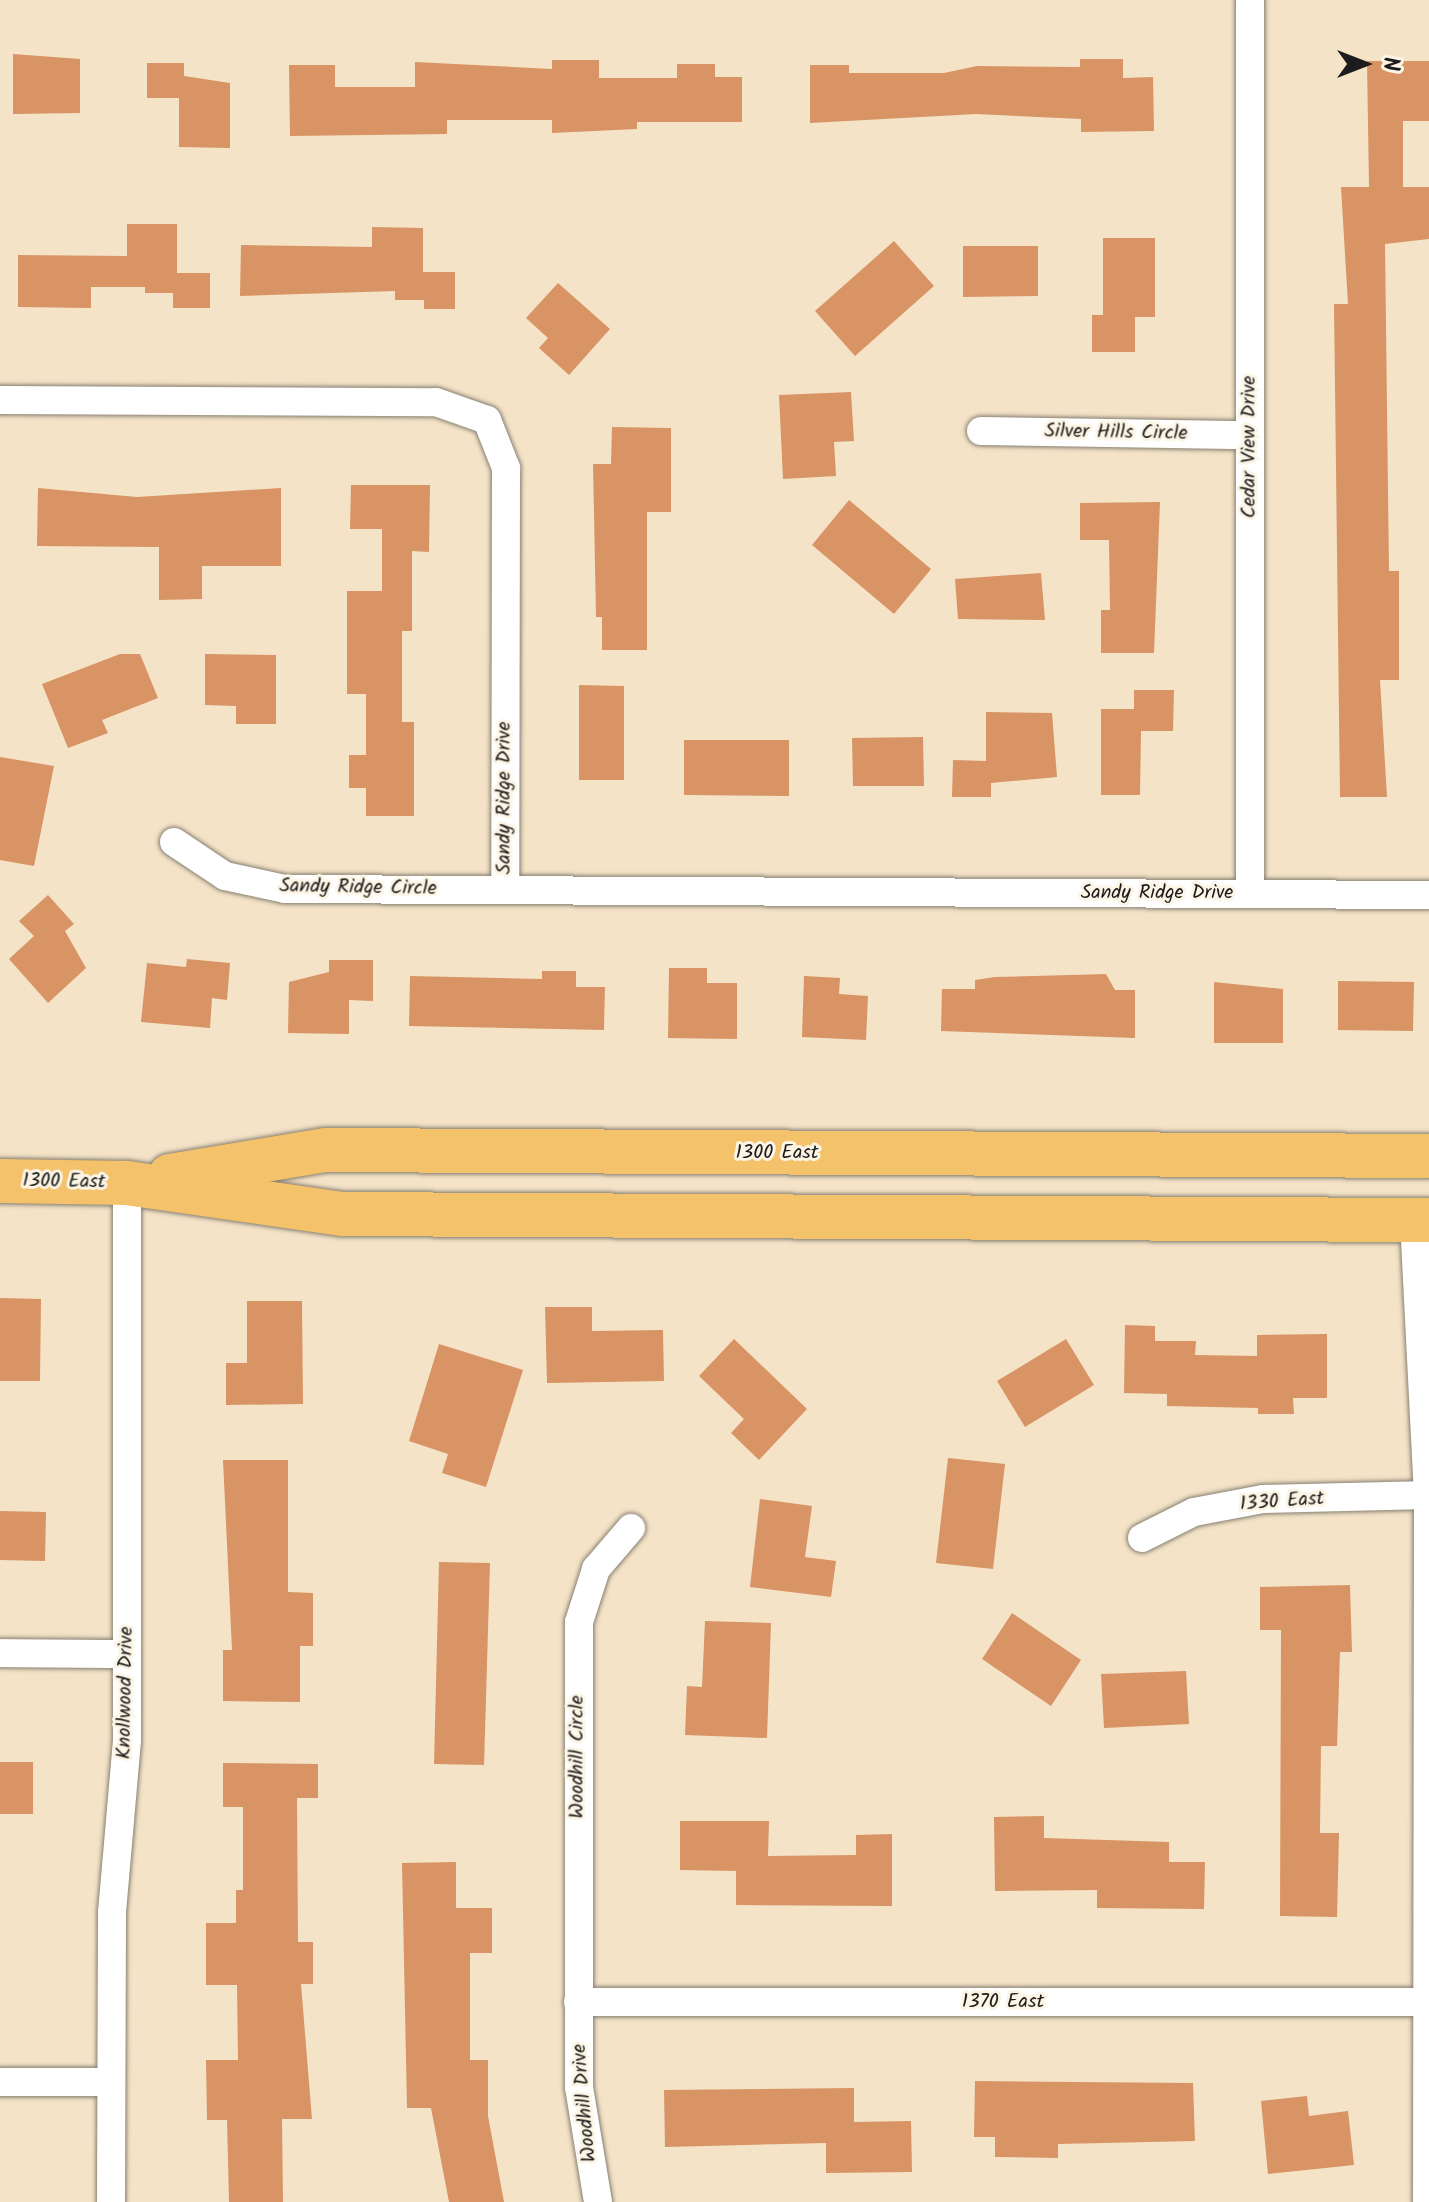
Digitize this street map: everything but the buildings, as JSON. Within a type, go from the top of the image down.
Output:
[{"type":"main road","name":"1300 East","points":[[127,1183],[326,1150],[1429,1156]]},
{"type":"main road","name":"1300 East","points":[[0,1181],[127,1183],[343,1214],[1422,1220]]},
{"type":"street","name":"Cedar View Drive","points":[[1250,0],[1250,894]]},
{"type":"street","name":"Sandy Ridge Drive","points":[[0,400],[436,402],[487,420],[506,468],[505,890],[1429,895]]},
{"type":"street","name":"Silver Hills Circle","points":[[981,431],[1250,435]]},
{"type":"street","name":"Sandy Ridge Circle","points":[[174,842],[225,876],[285,889],[505,890]]},
{"type":"street","name":"Knollwood Drive","points":[[111,2202],[111,2082],[127,1654],[127,1183]]},
{"type":"street","points":[[1422,1220],[1429,1495],[1427,2202]]},
{"type":"street","name":"1330 East","points":[[1142,1538],[1194,1512],[1263,1499],[1429,1495]]},
{"type":"street","name":"Woodhill Circle","points":[[578,2002],[579,1622],[596,1569],[631,1528]]},
{"type":"street","points":[[0,1653],[127,1654]]},
{"type":"street","name":"1370 East","points":[[578,2002],[1428,2002]]},
{"type":"street","name":"Woodhill Drive","points":[[578,2002],[579,2087],[598,2202]]},
{"type":"street","points":[[0,2082],[111,2082]]}]
